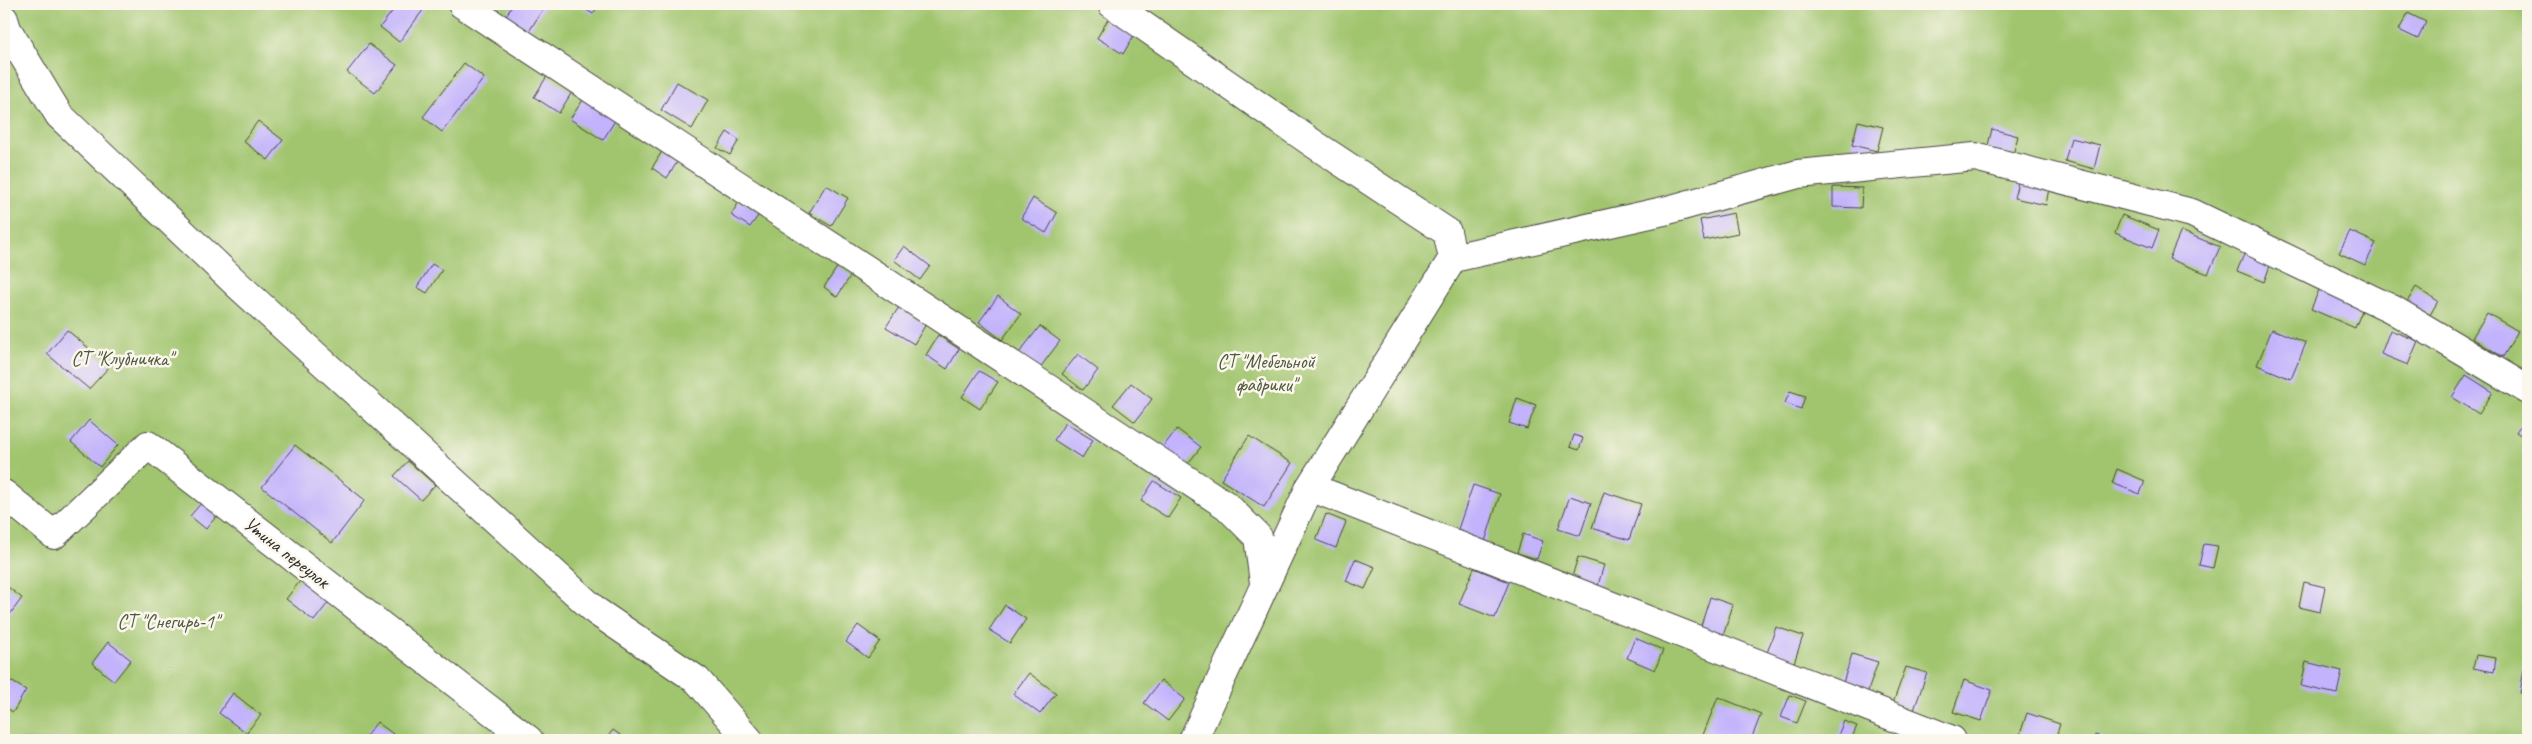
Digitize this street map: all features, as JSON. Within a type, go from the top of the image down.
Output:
[{"type":"street","points":[[462,4],[1226,506],[1258,537],[1264,582]]},
{"type":"street","points":[[1112,4],[1314,144],[1447,232],[1453,258],[1310,487],[1264,582],[1193,740]]},
{"type":"street","points":[[4,19],[7,29],[59,115],[246,292],[597,612],[697,680],[749,740]]},
{"type":"street","points":[[1453,258],[1668,210],[1798,174],[1975,157],[2192,213],[2392,309],[2528,390]]},
{"type":"street","name":"Утина переулок","points":[[4,494],[54,534],[148,445],[529,740]]},
{"type":"street","points":[[1310,487],[1952,740]]},
{"type":"green space","name":"СТ \"Мебельной фабрики\"","points":[[4,4],[2528,4],[2528,740],[4,740]]},
{"type":"building","points":[[398,4],[427,5],[399,42],[380,27]]},
{"type":"building","points":[[513,4],[546,4],[528,33],[504,19]]},
{"type":"building","points":[[586,4],[599,4],[593,14],[583,8]]},
{"type":"building","points":[[2408,13],[2426,22],[2418,39],[2399,30]]},
{"type":"building","points":[[1110,16],[1136,32],[1123,54],[1097,38]]},
{"type":"building","points":[[369,44],[397,65],[375,93],[347,72]]},
{"type":"building","points":[[464,63],[484,78],[442,132],[423,117]]},
{"type":"building","points":[[547,76],[572,92],[559,113],[534,97]]},
{"type":"building","points":[[677,82],[708,100],[692,129],[661,110]]},
{"type":"building","points":[[587,94],[619,114],[603,140],[570,119]]},
{"type":"building","points":[[258,121],[283,140],[268,160],[243,141]]},
{"type":"building","points":[[1858,121],[1883,127],[1877,151],[1852,145]]},
{"type":"building","points":[[1992,129],[2018,136],[2013,155],[1987,149]]},
{"type":"building","points":[[727,132],[739,140],[730,155],[717,148]]},
{"type":"building","points":[[2071,138],[2100,145],[2094,169],[2065,161]]},
{"type":"building","points":[[665,146],[681,156],[667,178],[652,168]]},
{"type":"building","points":[[2018,182],[2049,188],[2046,205],[2014,198]]},
{"type":"building","points":[[826,185],[848,198],[831,226],[809,213]]},
{"type":"building","points":[[1833,187],[1862,188],[1861,208],[1833,207]]},
{"type":"building","points":[[1033,198],[1057,213],[1046,233],[1021,218]]},
{"type":"building","points":[[740,200],[760,213],[750,227],[731,215]]},
{"type":"building","points":[[1734,213],[1738,233],[1704,240],[1700,220]]},
{"type":"building","points":[[2122,215],[2159,230],[2152,248],[2115,233]]},
{"type":"building","points":[[2181,231],[2220,247],[2208,274],[2169,259]]},
{"type":"building","points":[[2350,231],[2376,243],[2365,265],[2339,253]]},
{"type":"building","points":[[904,246],[930,266],[920,280],[894,260]]},
{"type":"building","points":[[2245,252],[2271,263],[2264,282],[2237,271]]},
{"type":"building","points":[[432,264],[442,270],[427,293],[417,287]]},
{"type":"building","points":[[838,266],[851,275],[837,297],[824,287]]},
{"type":"building","points":[[2416,287],[2438,301],[2430,315],[2407,302]]},
{"type":"building","points":[[2319,290],[2363,308],[2355,328],[2311,309]]},
{"type":"building","points":[[998,296],[1021,314],[1002,340],[979,322]]},
{"type":"building","points":[[899,307],[926,324],[914,344],[886,327]]},
{"type":"building","points":[[2487,313],[2518,331],[2503,357],[2472,338]]},
{"type":"building","points":[[1040,326],[1060,341],[1039,369],[1019,353]]},
{"type":"building","points":[[2272,329],[2306,343],[2291,379],[2257,365]]},
{"type":"building","points":[[67,330],[110,366],[89,389],[47,354]]},
{"type":"building","points":[[2390,330],[2418,341],[2408,365],[2381,354]]},
{"type":"building","points":[[938,335],[959,349],[947,369],[926,355]]},
{"type":"building","points":[[1078,354],[1098,370],[1083,390],[1062,374]]},
{"type":"building","points":[[979,371],[998,382],[980,409],[962,397]]},
{"type":"building","points":[[2466,375],[2493,392],[2479,414],[2452,397]]},
{"type":"building","points":[[1131,383],[1152,399],[1135,422],[1113,405]]},
{"type":"building","points":[[1790,391],[1805,396],[1801,409],[1785,403]]},
{"type":"building","points":[[1517,398],[1536,405],[1527,429],[1509,423]]},
{"type":"building","points":[[2528,414],[2528,440],[2516,432]]},
{"type":"building","points":[[89,420],[118,445],[100,467],[71,442]]},
{"type":"building","points":[[1065,423],[1093,440],[1082,458],[1054,440]]},
{"type":"building","points":[[1177,429],[1201,447],[1186,466],[1162,448]]},
{"type":"building","points":[[1574,435],[1583,438],[1579,450],[1570,447]]},
{"type":"building","points":[[1249,436],[1292,463],[1264,507],[1221,480]]},
{"type":"building","points":[[295,445],[365,500],[332,543],[262,487]]},
{"type":"building","points":[[408,461],[435,485],[421,500],[394,476]]},
{"type":"building","points":[[2117,469],[2145,481],[2140,494],[2112,483]]},
{"type":"building","points":[[1154,481],[1181,498],[1168,518],[1141,501]]},
{"type":"building","points":[[1473,485],[1500,494],[1484,545],[1456,535]]},
{"type":"building","points":[[1604,492],[1641,504],[1629,540],[1592,528]]},
{"type":"building","points":[[1570,496],[1591,503],[1580,536],[1558,529]]},
{"type":"building","points":[[203,501],[219,513],[206,529],[190,516]]},
{"type":"building","points":[[1326,514],[1346,522],[1336,548],[1316,540]]},
{"type":"building","points":[[1523,534],[1543,541],[1537,559],[1517,553]]},
{"type":"building","points":[[2204,544],[2218,546],[2213,568],[2199,565]]},
{"type":"building","points":[[1578,557],[1604,565],[1596,592],[1570,583]]},
{"type":"building","points":[[1355,559],[1375,567],[1365,589],[1346,581]]},
{"type":"building","points":[[1474,568],[1509,582],[1495,618],[1459,604]]},
{"type":"building","points":[[303,577],[331,599],[314,621],[286,599]]},
{"type":"building","points":[[2304,582],[2325,587],[2320,612],[2299,607]]},
{"type":"building","points":[[4,584],[22,598],[8,617],[4,614]]},
{"type":"building","points":[[1710,597],[1733,605],[1722,639],[1699,632]]},
{"type":"building","points":[[1005,605],[1026,619],[1010,643],[989,630]]},
{"type":"building","points":[[858,625],[880,641],[868,658],[846,642]]},
{"type":"building","points":[[1776,627],[1803,636],[1794,663],[1767,653]]},
{"type":"building","points":[[1635,638],[1663,650],[1655,670],[1627,658]]},
{"type":"building","points":[[108,642],[131,660],[114,681],[92,663]]},
{"type":"building","points":[[1852,654],[1878,662],[1867,694],[1842,686]]},
{"type":"building","points":[[2476,655],[2496,658],[2494,672],[2473,668]]},
{"type":"building","points":[[2306,662],[2342,671],[2337,694],[2301,686]]},
{"type":"building","points":[[1906,667],[1927,673],[1914,710],[1893,703]]},
{"type":"building","points":[[2524,668],[2528,669],[2528,694],[2520,693]]},
{"type":"building","points":[[1029,673],[1056,693],[1040,714],[1013,694]]},
{"type":"building","points":[[4,677],[26,690],[13,712],[4,707]]},
{"type":"building","points":[[1161,680],[1185,699],[1168,721],[1144,703]]},
{"type":"building","points":[[1964,680],[1992,690],[1981,721],[1953,712]]},
{"type":"building","points":[[233,693],[261,715],[246,733],[219,713]]},
{"type":"building","points":[[1790,695],[1806,701],[1797,723],[1781,717]]},
{"type":"building","points":[[1718,697],[1761,714],[1751,740],[1701,740]]},
{"type":"building","points":[[2027,713],[2060,724],[2055,740],[2018,740]]},
{"type":"building","points":[[1844,721],[1857,726],[1851,740],[1836,740]]},
{"type":"building","points":[[377,722],[401,740],[363,740]]},
{"type":"building","points":[[613,730],[627,740],[605,740]]},
{"type":"building","points":[[2095,735],[2111,740],[2093,740]]},
{"type":"park label","name":"СТ \"Клубничка\"","points":[[122,358]]},
{"type":"park label","name":"СТ \"Снегирь-1\"","points":[[168,621]]}]
